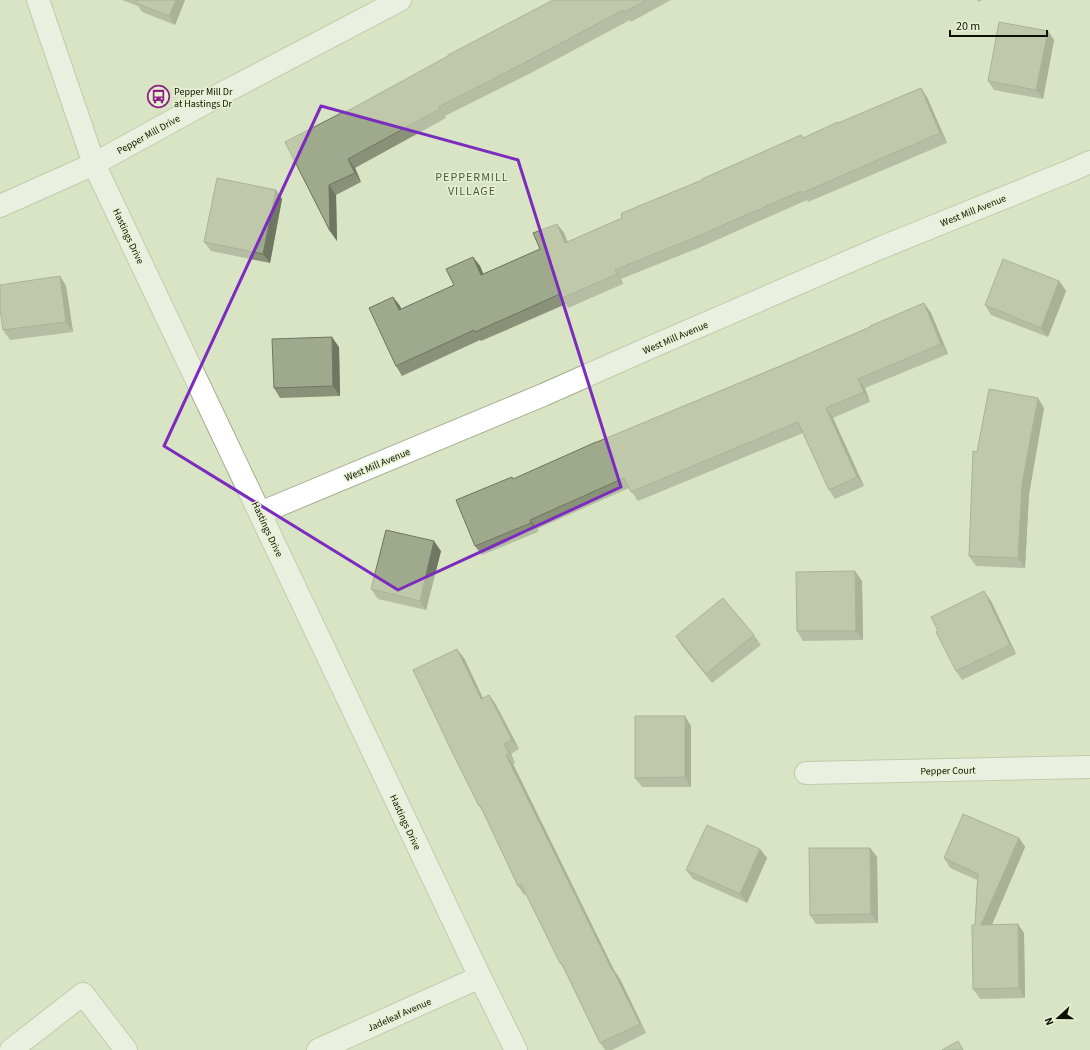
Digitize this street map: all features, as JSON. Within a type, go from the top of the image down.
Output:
[{"type":"street","name":"Hastings Drive","points":[[38,0],[94,164],[516,1050]]},
{"type":"street","name":"Pepper Mill Drive","points":[[0,206],[94,164],[221,94],[400,0]]},
{"type":"street","name":"West Mill Avenue","points":[[260,513],[543,395],[880,248],[1090,162]]},
{"type":"street","name":"Pepper Court","points":[[806,772],[1090,768]]},
{"type":"street","name":"Jadeleaf Avenue","points":[[318,1050],[480,977]]},
{"type":"street","points":[[11,1050],[83,994],[126,1050]]},
{"type":"highlighted area","points":[[321,106],[518,160],[621,487],[398,590],[164,446]]},
{"type":"building","points":[[137,0],[176,0],[169,16],[136,3]]},
{"type":"building","points":[[553,0],[647,0],[624,12],[623,10],[439,107],[440,109],[348,159],[355,173],[329,185],[330,231],[285,142],[343,112],[344,113],[448,55]]},
{"type":"building","points":[[999,22],[1048,31],[1036,90],[988,81]]},
{"type":"building","points":[[921,88],[940,133],[802,193],[801,191],[694,238],[615,270],[617,274],[562,298],[560,294],[475,332],[474,330],[396,366],[369,308],[393,297],[399,310],[454,285],[446,269],[473,257],[481,275],[540,249],[533,233],[557,224],[565,243],[622,218],[622,213],[702,180],[801,135],[803,138]]},
{"type":"building","points":[[217,178],[276,190],[263,254],[204,242]]},
{"type":"building","points":[[1003,259],[1059,281],[1041,328],[985,305]]},
{"type":"building","points":[[60,276],[66,322],[3,330],[0,309],[0,285]]},
{"type":"building","points":[[924,303],[941,344],[858,379],[864,392],[826,408],[857,477],[829,490],[798,422],[631,492],[624,478],[530,520],[531,523],[475,546],[456,500],[512,477],[513,479],[596,442],[785,364]]},
{"type":"building","points":[[332,337],[333,386],[274,388],[272,339]]},
{"type":"building","points":[[989,389],[1038,398],[1022,484],[1018,558],[969,556],[973,451],[977,452]]},
{"type":"building","points":[[386,530],[434,541],[420,601],[371,589]]},
{"type":"building","points":[[855,571],[856,631],[797,631],[796,572]]},
{"type":"building","points":[[984,591],[1010,645],[956,671],[936,632],[938,631],[931,617]]},
{"type":"building","points":[[723,598],[754,635],[706,674],[676,636]]},
{"type":"building","points":[[457,649],[481,699],[489,695],[512,740],[504,744],[509,753],[506,755],[640,1024],[600,1043],[521,884],[518,886],[480,805],[479,806],[454,756],[413,670]]},
{"type":"building","points":[[635,716],[685,716],[685,777],[635,778]]},
{"type":"building","points":[[963,814],[1019,838],[981,925],[1018,924],[1019,988],[973,989],[972,925],[975,925],[978,874],[944,858]]},
{"type":"building","points":[[707,825],[760,849],[740,894],[686,870]]},
{"type":"building","points":[[809,848],[870,848],[871,914],[810,915]]},
{"type":"building","points":[[958,1041],[963,1050],[942,1050]]},
{"type":"place","name":"Pepper Mill Dr at Hastings Dr","points":[[158,97]]},
{"type":"district","name":"PEPPERMILL VILLAGE","points":[[472,184]]}]
